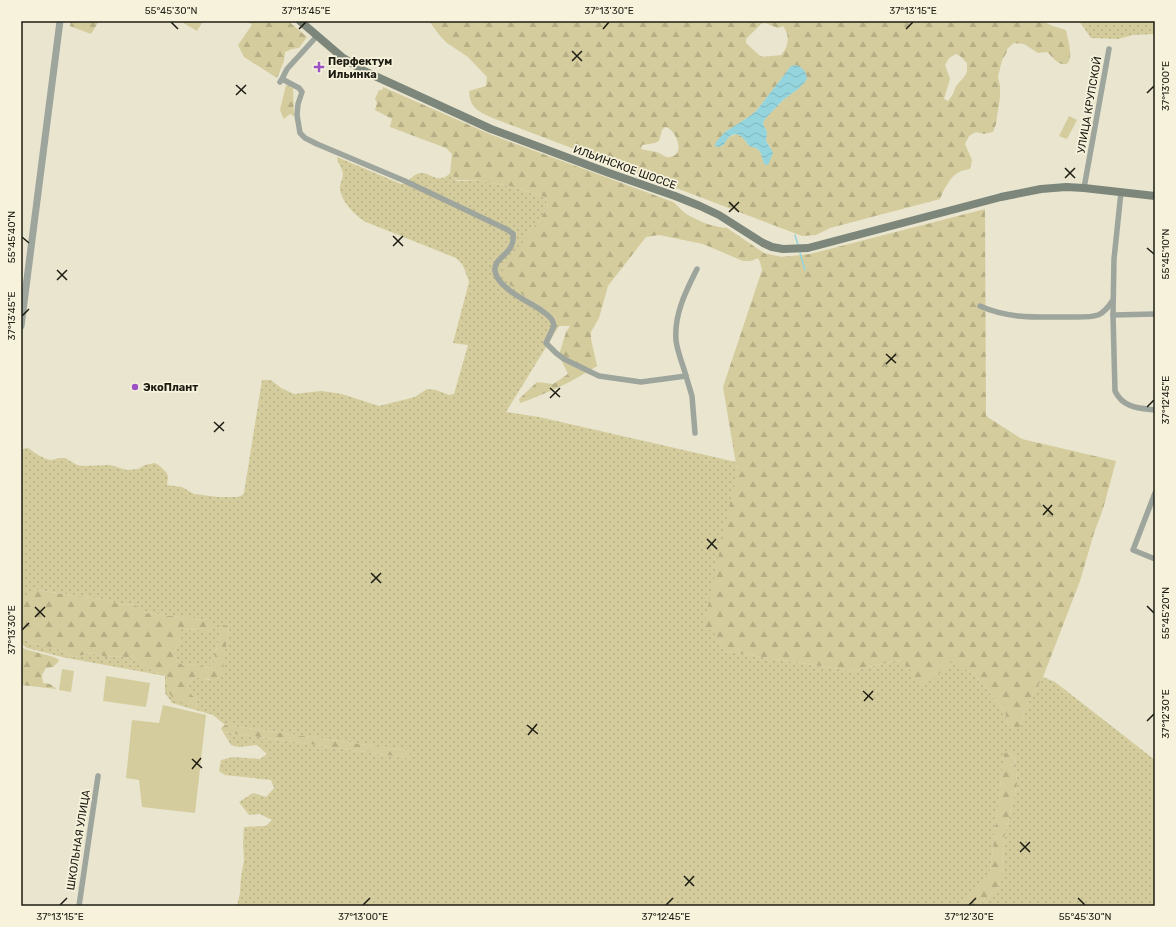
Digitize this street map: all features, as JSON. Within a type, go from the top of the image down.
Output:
[{"type":"main road","name":"ИЛЬИНСКОЕ ШОССЕ","points":[[300,21],[342,57],[364,71],[491,129],[700,206],[719,215],[763,243],[783,250],[808,248],[1001,197],[1041,189],[1066,187],[1084,188],[1155,196]]},
{"type":"street","points":[[21,326],[40,166],[60,21]]},
{"type":"street","points":[[317,36],[287,68],[281,81],[299,88],[302,92],[298,104],[297,115],[300,132],[305,138],[405,182],[508,230],[513,234],[513,245],[497,262],[495,267],[498,280],[510,291],[552,319],[554,326],[546,343],[564,359],[599,376],[641,382],[686,376]]},
{"type":"street","name":"УЛИЦА КРУПСКОЙ","points":[[1084,188],[1109,49]]},
{"type":"street","points":[[1121,192],[1114,259],[1113,315],[1115,391],[1118,398],[1134,408],[1155,410]]},
{"type":"street","points":[[695,433],[692,396],[676,340],[677,318],[685,292],[697,269]]},
{"type":"street","points":[[980,306],[991,311],[1023,318],[1088,317],[1099,315],[1108,308],[1114,300]]},
{"type":"street","points":[[1113,315],[1155,314]]},
{"type":"street","points":[[1155,493],[1133,550],[1155,559]]},
{"type":"street","name":"ШКОЛЬНАЯ УЛИЦА","points":[[79,906],[98,776]]},
{"type":"green space","points":[[71,21],[99,21],[91,34],[70,26]]},
{"type":"green space","points":[[180,21],[203,21],[197,31]]},
{"type":"green space","points":[[247,21],[288,21],[307,37],[299,48],[285,52],[284,61],[277,78],[244,57],[238,45],[252,25]]},
{"type":"green space","points":[[429,21],[1042,21],[1066,30],[1070,58],[1069,62],[1063,64],[1058,62],[1047,52],[1038,53],[1024,44],[1014,43],[1007,49],[1007,52],[1002,60],[998,77],[1000,97],[996,124],[993,132],[984,134],[976,132],[969,136],[965,144],[972,160],[970,169],[957,173],[951,179],[940,199],[830,228],[816,235],[802,236],[490,117],[475,108],[471,101],[469,91],[486,86],[487,77],[468,57],[447,43]],"holes":[[[765,23],[778,28],[783,26],[785,29],[788,40],[786,48],[781,55],[763,57],[746,43],[746,39],[761,24]],[[956,54],[960,56],[967,63],[967,72],[956,86],[948,101],[944,99],[950,79],[945,65],[949,58]],[[791,66],[798,89],[783,100],[764,120],[763,124],[767,133],[766,141],[771,148],[762,159],[758,150],[749,146],[740,136],[735,135],[728,138],[725,132],[757,110]],[[665,127],[669,128],[678,141],[678,151],[675,155],[668,157],[654,151],[641,149],[642,145],[659,141],[662,130]]]},
{"type":"green space","points":[[1079,21],[1155,21],[1155,34],[1133,35],[1118,39],[1091,38]]},
{"type":"green space","points":[[286,85],[293,88],[294,116],[290,114],[284,119],[280,110]]},
{"type":"green space","points":[[383,87],[492,135],[673,202],[685,213],[695,219],[711,225],[727,228],[764,253],[782,257],[810,254],[985,209],[986,416],[1022,439],[1116,461],[1103,509],[1094,533],[1080,581],[1043,677],[1024,710],[1021,726],[1015,729],[1008,726],[1005,711],[974,674],[951,662],[937,676],[925,685],[913,680],[911,670],[899,660],[852,671],[724,651],[717,636],[704,625],[737,470],[723,387],[762,270],[758,258],[751,261],[743,261],[703,244],[659,235],[646,237],[608,286],[599,318],[591,332],[591,339],[597,366],[560,387],[520,403],[519,399],[537,382],[553,384],[568,374],[559,355],[566,332],[570,326],[559,326],[555,317],[508,283],[502,268],[539,221],[548,206],[545,197],[510,186],[482,181],[457,180],[450,173],[452,154],[446,148],[390,127],[392,119],[375,110],[377,103],[375,99],[379,90],[382,90]]},
{"type":"green space","points":[[1069,116],[1077,120],[1067,139],[1059,136]]},
{"type":"green space","points":[[337,157],[401,184],[420,173],[444,178],[450,173],[457,181],[482,181],[510,186],[545,197],[548,206],[508,283],[555,317],[559,326],[506,412],[539,417],[736,462],[737,470],[717,636],[724,651],[852,671],[899,660],[911,670],[937,676],[951,661],[974,674],[1005,711],[1008,726],[1021,726],[1024,710],[1043,677],[1055,682],[1155,760],[1155,906],[977,906],[996,890],[1002,878],[1003,843],[1017,784],[1015,756],[1009,752],[1004,754],[990,873],[957,906],[237,906],[244,860],[244,827],[266,826],[272,820],[260,814],[249,815],[239,802],[253,793],[266,797],[274,788],[271,780],[225,775],[219,771],[221,760],[233,757],[260,759],[267,754],[257,745],[239,747],[231,745],[223,732],[408,758],[410,751],[225,725],[213,715],[172,703],[165,693],[165,676],[62,657],[27,648],[21,644],[21,636],[25,640],[58,649],[74,657],[91,653],[107,657],[116,656],[133,658],[148,668],[166,676],[167,685],[197,708],[196,699],[190,693],[188,686],[193,678],[201,677],[209,680],[226,646],[229,628],[223,626],[215,653],[214,662],[208,668],[192,664],[184,666],[177,661],[174,653],[181,637],[181,629],[202,630],[205,620],[146,613],[139,607],[131,604],[123,605],[105,599],[37,590],[24,601],[24,610],[21,620],[21,450],[28,448],[46,459],[51,460],[65,458],[77,465],[82,466],[110,465],[127,470],[138,469],[145,465],[155,463],[166,472],[168,476],[167,485],[182,487],[194,494],[218,497],[237,497],[244,493],[262,380],[271,380],[281,388],[294,394],[321,391],[342,394],[379,406],[415,397],[427,389],[436,390],[449,395],[454,394],[468,345],[453,343],[469,282],[464,268],[456,258],[362,220],[345,202],[340,192],[343,175]]},
{"type":"green space","points":[[36,590],[105,599],[123,605],[131,604],[139,607],[146,613],[205,620],[212,627],[206,634],[202,630],[181,629],[181,637],[174,653],[177,661],[184,666],[192,664],[208,668],[214,662],[223,625],[229,627],[222,676],[215,679],[193,678],[188,686],[190,693],[196,699],[197,708],[181,703],[174,698],[168,690],[166,676],[148,668],[133,658],[116,656],[107,657],[91,653],[74,657],[58,649],[25,640],[21,636],[21,620],[24,610],[24,601],[28,594]]},
{"type":"green space","points":[[21,647],[58,659],[59,661],[53,667],[46,668],[42,675],[43,683],[50,684],[57,689],[21,685]]},
{"type":"green space","points":[[62,669],[74,671],[71,692],[59,690]]},
{"type":"green space","points":[[106,676],[150,683],[146,707],[103,701]]},
{"type":"green space","points":[[163,705],[206,715],[195,813],[142,807],[139,780],[126,778],[132,720],[159,723]]},
{"type":"green space","points":[[225,725],[410,751],[410,754],[408,758],[223,732],[221,728]]},
{"type":"green space","points":[[1009,752],[1015,756],[1017,784],[1003,843],[1002,878],[996,890],[977,906],[957,906],[990,873],[1004,753]]},
{"type":"water","points":[[797,65],[804,70],[807,79],[798,89],[783,100],[764,120],[763,124],[767,132],[766,141],[773,153],[768,165],[764,164],[761,154],[756,148],[749,146],[743,138],[737,134],[731,135],[721,146],[715,146],[716,142],[725,132],[757,110],[791,66]]},
{"type":"waterway","points":[[795,235],[798,245]]},
{"type":"waterway","points":[[800,253],[805,270]]},
{"type":"place","name":"Перфектум Ильинка","points":[[319,67]]},
{"type":"place","name":"ЭкоПлант","points":[[135,387]]}]
